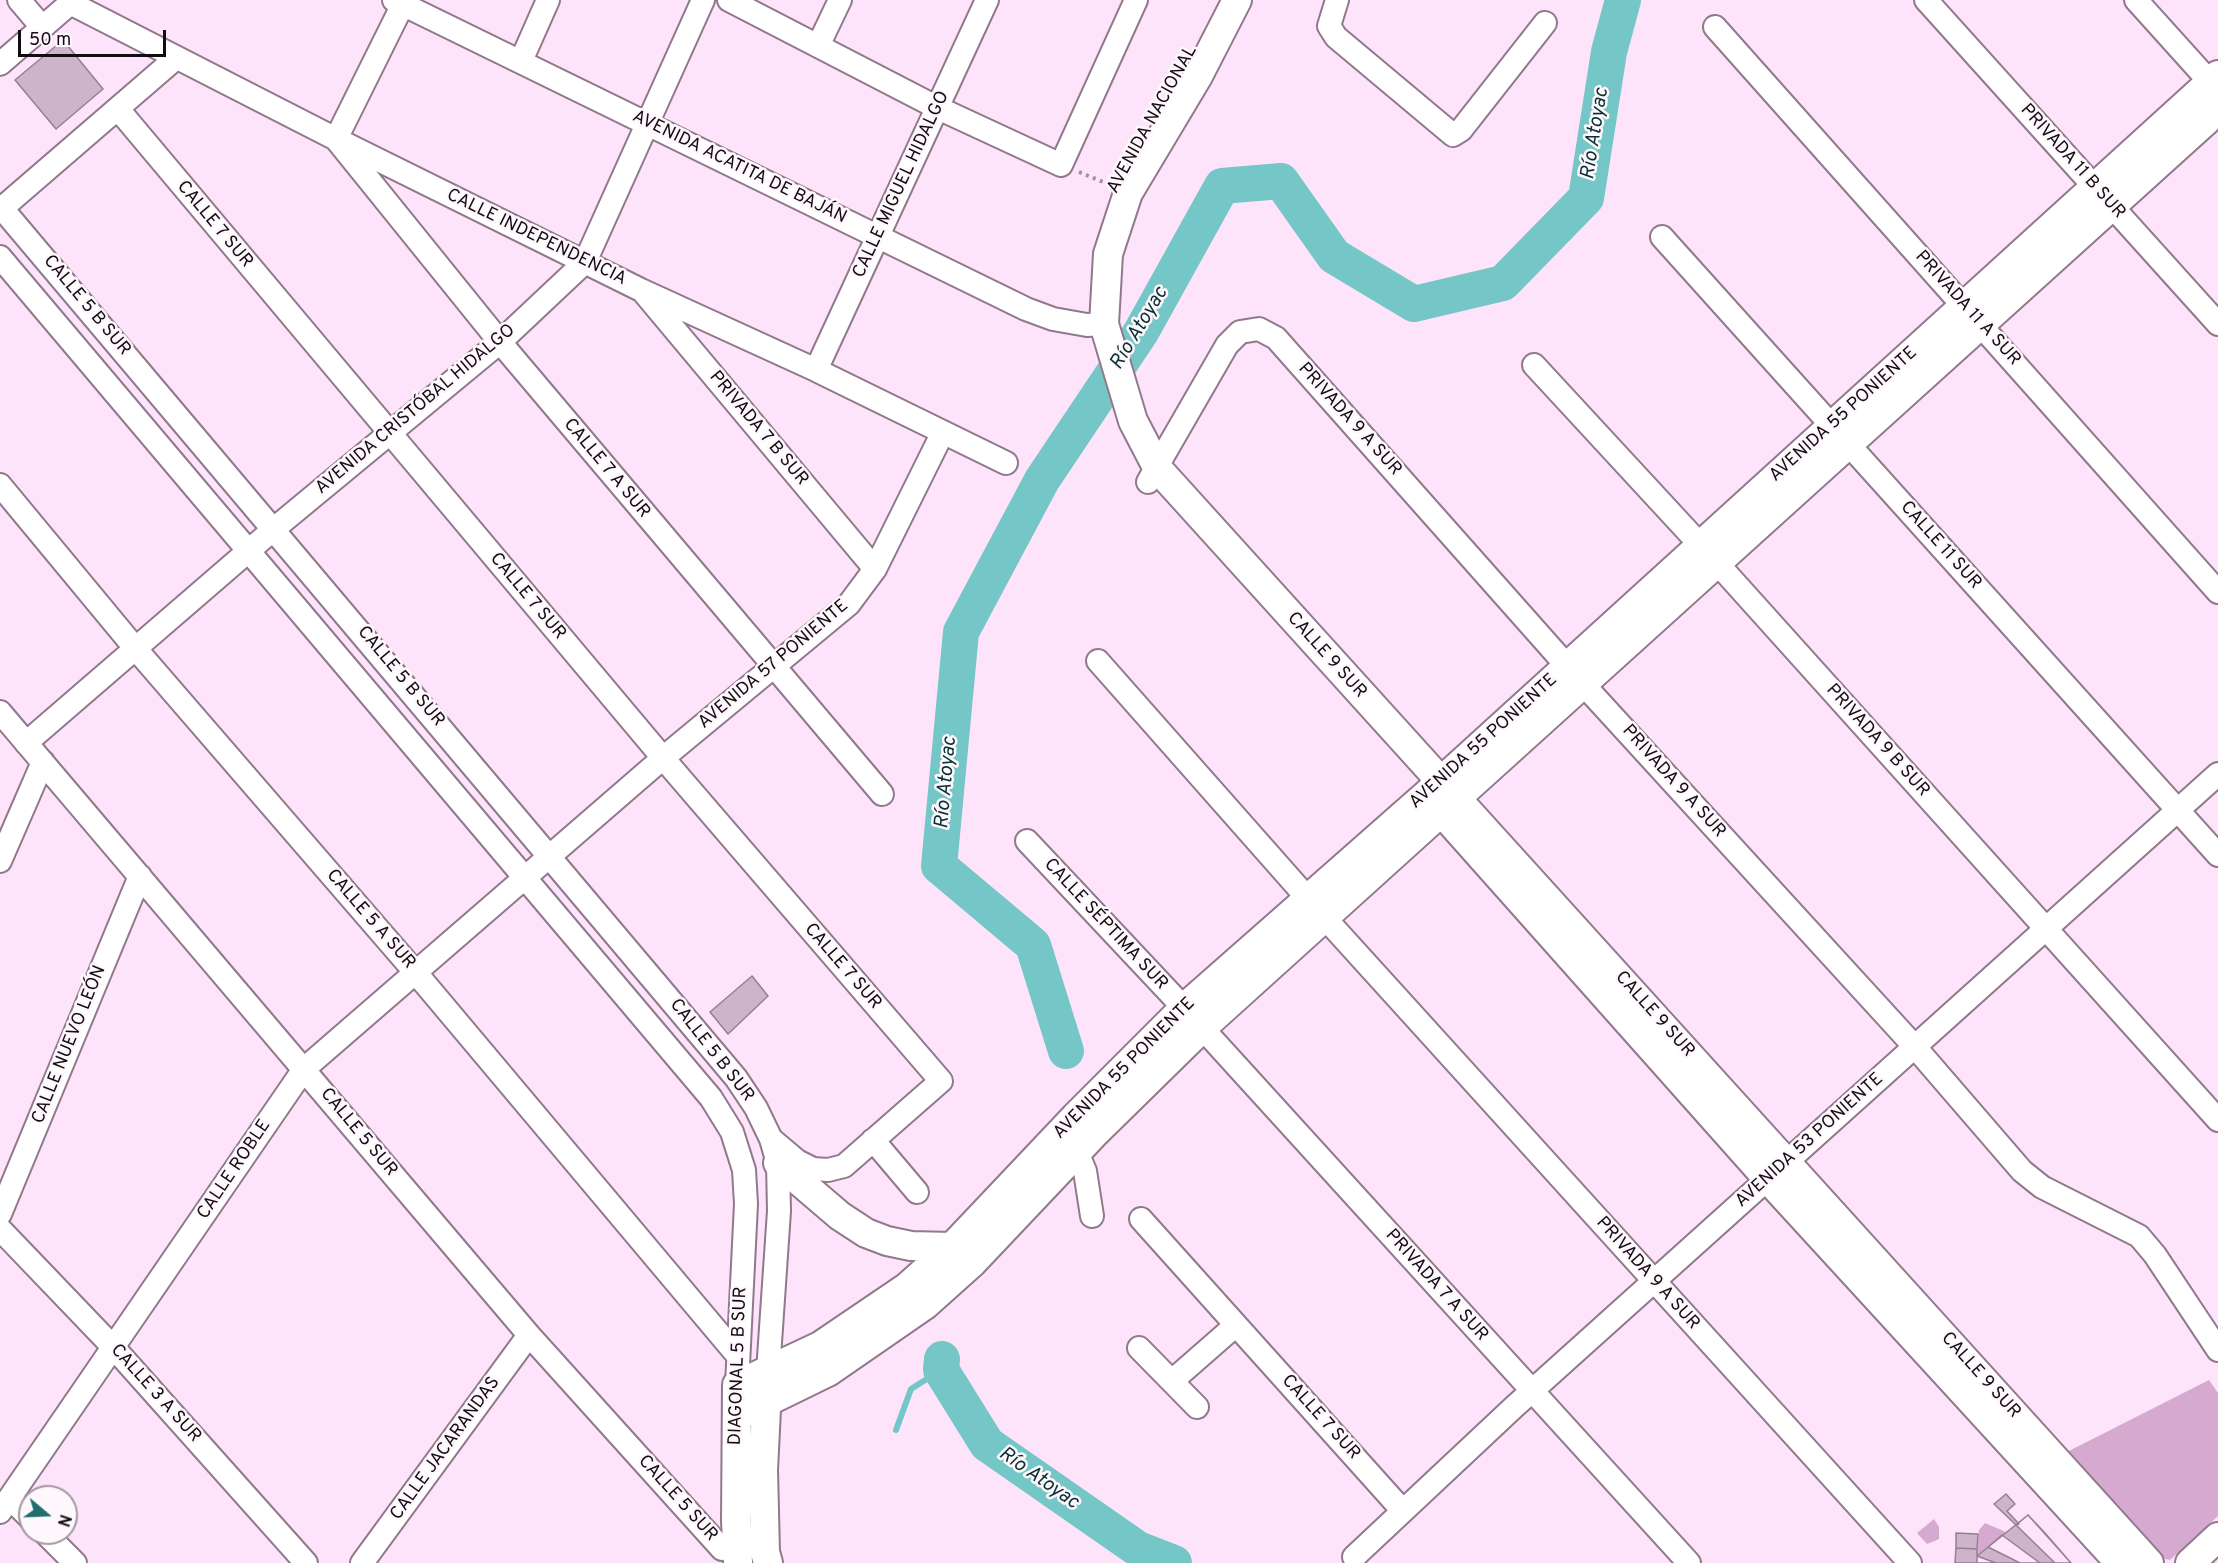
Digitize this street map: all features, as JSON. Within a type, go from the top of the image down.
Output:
[{"type":"main road","name":"AVENIDA NACIONAL","points":[[1153,475],[1125,424],[1102,357],[1095,324],[1092,252],[1113,186],[1183,68],[1218,0]]},
{"type":"main road","name":"AVENIDA NACIONAL","points":[[1095,324],[1108,254],[1128,193],[1198,76],[1237,0]]},
{"type":"main road","name":"AVENIDA 55 PONIENTE","points":[[737,1385],[820,1346],[907,1287],[951,1247],[1075,1117],[1193,1018],[1441,797],[2103,196],[2216,83]]},
{"type":"main road","name":"AVENIDA 55 PONIENTE","points":[[2103,196],[2218,110]]},
{"type":"main road","name":"CALLE 9 SUR","points":[[1153,475],[1778,1170],[2120,1563]]},
{"type":"main road","name":"AVENIDA 55 PONIENTE","points":[[738,1416],[766,1405],[828,1372],[925,1305],[973,1262],[1077,1152],[1193,1018]]},
{"type":"main road","points":[[775,1151],[840,1216],[866,1233],[887,1241],[911,1246],[951,1247]]},
{"type":"main road","name":"CALLE 9 SUR","points":[[1778,1170],[2149,1563]]},
{"type":"main road","name":"DIAGONAL 5 B SUR","points":[[766,1557],[764,1470],[768,1372]]},
{"type":"main road","name":"DIAGONAL 5 B SUR","points":[[725,1558],[735,1521],[737,1385]]},
{"type":"main road","points":[[2190,1563],[2218,1537]]},
{"type":"street","points":[[19,0],[42,27]]},
{"type":"street","points":[[521,61],[548,0]]},
{"type":"street","name":"AVENIDA CRISTÓBAL HIDALGO","points":[[26,742],[275,528],[500,342],[585,262],[704,0]]},
{"type":"street","points":[[729,0],[938,108],[1071,169],[1136,0]]},
{"type":"street","points":[[818,46],[840,0]]},
{"type":"street","name":"CALLE MIGUEL HIDALGO","points":[[816,370],[987,0]]},
{"type":"street","points":[[1337,0],[1329,26],[1336,37],[1453,135],[1461,130],[1545,23]]},
{"type":"street","name":"PRIVADA 11 B SUR","points":[[1926,0],[2218,324]]},
{"type":"street","points":[[2136,0],[2216,83]]},
{"type":"street","points":[[0,64],[72,2]]},
{"type":"street","name":"CALLE INDEPENDENCIA","points":[[72,2],[336,140],[641,290],[816,370],[1006,463]]},
{"type":"street","points":[[336,140],[398,2]]},
{"type":"street","name":"AVENIDA ACATITA DE BAJÁN","points":[[398,2],[1026,309],[1053,319],[1095,324]]},
{"type":"street","name":"PRIVADA 11 A SUR","points":[[1715,27],[1973,314],[2218,592]]},
{"type":"street","points":[[1,208],[176,58]]},
{"type":"street","name":"CALLE 7 SUR","points":[[118,109],[663,759],[941,1081],[873,1140]]},
{"type":"street","name":"CALLE 7 A SUR","points":[[336,140],[500,342],[772,667],[882,794]]},
{"type":"street","name":"CALLE 5 B SUR","points":[[1,208],[275,528],[736,1078],[775,1151]]},
{"type":"street","name":"CALLE 11 SUR","points":[[1662,237],[2218,855]]},
{"type":"street","name":"CALLE 5 B SUR","points":[[0,257],[711,1098],[732,1132],[744,1170]]},
{"type":"street","name":"PRIVADA 7 B SUR","points":[[641,290],[875,569]]},
{"type":"street","name":"PRIVADA 9 A SUR","points":[[1153,475],[1227,345],[1240,332],[1259,329],[1276,338],[1914,1047],[2022,1171],[2042,1187],[2139,1236],[2155,1255],[2218,1350]]},
{"type":"street","name":"PRIVADA 9 B SUR","points":[[1534,365],[1709,554],[2218,1120]]},
{"type":"street","name":"AVENIDA 57 PONIENTE","points":[[525,879],[663,759],[849,604],[864,587],[875,569],[943,432]]},
{"type":"street","name":"CALLE 5 A SUR","points":[[0,485],[135,648],[416,973],[738,1356]]},
{"type":"street","name":"PRIVADA 9 A SUR","points":[[1098,661],[1317,908],[1910,1563]]},
{"type":"street","name":"CALLE 5 SUR","points":[[0,712],[530,1335],[725,1558]]},
{"type":"street","points":[[0,861],[43,762]]},
{"type":"street","name":"AVENIDA 53 PONIENTE","points":[[1354,1557],[1531,1392],[2218,774]]},
{"type":"street","name":"CALLE SÉPTIMA SUR","points":[[1027,841],[1193,1018]]},
{"type":"street","name":"CALLE NUEVO LEÓN","points":[[0,1214],[140,876]]},
{"type":"street","name":"CALLE ROBLE","points":[[5,1505],[304,1069],[525,879]]},
{"type":"street","name":"PRIVADA 7 A SUR","points":[[1193,1018],[1689,1563]]},
{"type":"street","points":[[775,1151],[813,1168],[828,1170],[844,1166],[873,1140],[917,1192]]},
{"type":"street","name":"DIAGONAL 5 B SUR","points":[[768,1372],[778,1211],[775,1151]]},
{"type":"street","points":[[1077,1152],[1084,1171],[1092,1216]]},
{"type":"street","name":"DIAGONAL 5 B SUR","points":[[737,1385],[746,1204],[744,1170]]},
{"type":"street","name":"CALLE 7 SUR","points":[[1141,1219],[1403,1511]]},
{"type":"street","name":"CALLE 3 A SUR","points":[[0,1229],[114,1348],[306,1563]]},
{"type":"street","points":[[1172,1382],[1236,1325]]},
{"type":"street","name":"CALLE JACARANDAS","points":[[362,1563],[530,1335]]},
{"type":"street","points":[[1139,1348],[1197,1407]]},
{"type":"street","points":[[735,1521],[764,1470]]},
{"type":"street","points":[[57,1545],[75,1563]]},
{"type":"path","points":[[1071,169],[1103,183]]},
{"type":"shaded area","points":[[2209,1380],[2218,1393],[2218,1516],[2170,1560],[2151,1556],[2059,1456]]},
{"type":"shaded area","points":[[1934,1519],[1939,1527],[1939,1539],[1927,1544],[1917,1533]]},
{"type":"shaded area","points":[[1985,1523],[2006,1532],[1977,1556],[1979,1530]]},
{"type":"building","points":[[63,40],[103,89],[56,129],[15,80]]},
{"type":"building","points":[[752,976],[768,996],[728,1034],[710,1012]]},
{"type":"building","points":[[2006,1494],[2015,1504],[2007,1511],[2019,1524],[2016,1525],[1994,1504]]},
{"type":"building","points":[[2028,1515],[2071,1563],[1977,1563],[1977,1556]]},
{"type":"building","points":[[2028,1515],[2071,1563],[2055,1563],[2016,1525]]},
{"type":"building","points":[[1956,1533],[1978,1534],[1977,1549],[1956,1548]]},
{"type":"building","points":[[2002,1535],[2040,1563],[2020,1563],[1988,1547]]},
{"type":"building","points":[[1956,1548],[1977,1549],[1977,1563],[1955,1563]]},
{"type":"building","points":[[1977,1556],[1996,1563],[1977,1563]]},
{"type":"waterway","name":"Río Atoyac","points":[[1066,1051],[1033,945],[939,866],[961,632],[1042,480],[1141,332],[1222,186],[1281,181],[1334,256],[1414,304],[1503,283],[1586,198],[1609,52],[1623,0]]},
{"type":"waterway","name":"Río Atoyac","points":[[942,1359],[941,1370],[987,1444],[1138,1549],[1174,1563]]},
{"type":"waterway","points":[[896,1430],[911,1389],[941,1370]]}]
